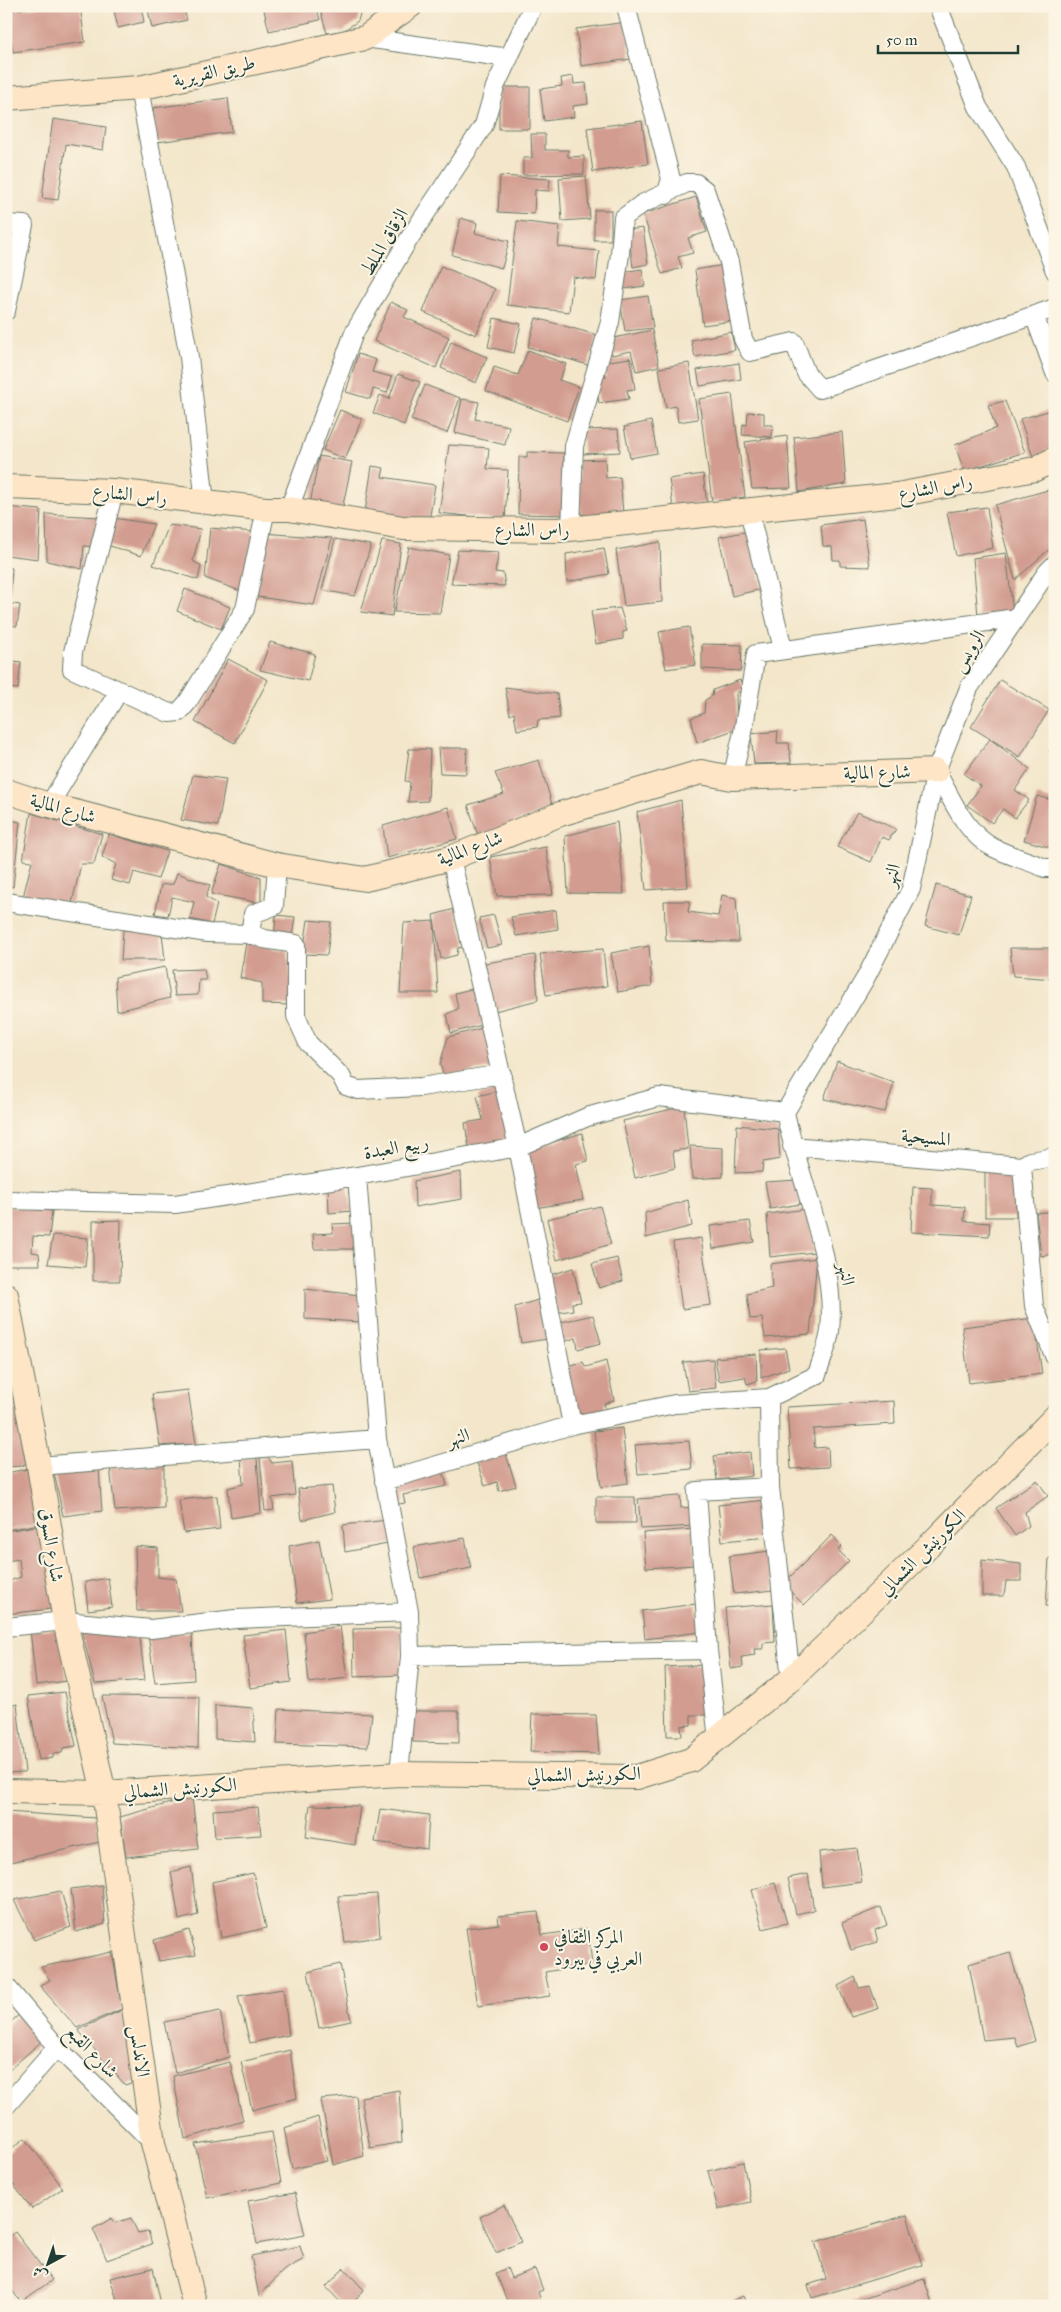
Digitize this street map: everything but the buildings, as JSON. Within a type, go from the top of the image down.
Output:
[{"type":"street","name":"طريق القريرية","points":[[6,98],[139,88],[365,38],[410,6]]},
{"type":"street","name":"الزقاق المبلط","points":[[289,509],[354,334],[407,242],[484,125],[495,88],[533,6]]},
{"type":"street","points":[[626,6],[671,178],[666,195]]},
{"type":"street","points":[[938,6],[978,107],[1016,167],[1055,271]]},
{"type":"street","points":[[365,38],[509,58]]},
{"type":"street","points":[[139,88],[189,357],[205,502]]},
{"type":"street","points":[[571,529],[574,446],[610,322],[623,218],[642,204],[666,195],[687,183],[696,183],[706,190],[729,262],[743,339],[750,352],[794,342],[806,373],[820,389],[1055,308]]},
{"type":"street","points":[[6,224],[24,224],[6,311]]},
{"type":"street","points":[[1034,315],[1055,373]]},
{"type":"street","name":"راس الشارع","points":[[6,487],[114,491],[266,510],[289,509],[403,528],[571,529],[897,495],[1035,469],[1055,459]]},
{"type":"street","points":[[114,491],[73,652],[72,669],[168,713],[179,712],[187,703],[245,609],[266,510]]},
{"type":"street","points":[[749,511],[783,649]]},
{"type":"street","name":"الرويس","points":[[936,771],[970,688],[1047,572],[1055,564]]},
{"type":"street","points":[[732,778],[743,732],[756,654],[1016,618]]},
{"type":"street","points":[[49,805],[119,691]]},
{"type":"street","points":[[936,771],[964,820],[977,836],[993,848],[1046,868],[1055,868]]},
{"type":"street","name":"شارع المالية","points":[[6,791],[49,805],[277,865],[365,879],[451,858],[560,814],[702,772],[732,778],[936,771]]},
{"type":"street","name":"النهر","points":[[384,1481],[572,1425],[675,1404],[769,1398],[817,1375],[830,1332],[830,1290],[811,1204],[792,1146],[785,1112],[865,979],[911,889],[936,771]]},
{"type":"street","points":[[451,858],[518,1147],[572,1425]]},
{"type":"street","points":[[250,935],[253,914],[274,906],[277,865]]},
{"type":"street","points":[[6,902],[208,933],[250,935],[296,944],[296,1016],[308,1044],[341,1076],[346,1086],[358,1090],[421,1087],[502,1074]]},
{"type":"street","name":"ربيع العبدة","points":[[6,1200],[175,1204],[357,1176],[518,1147],[587,1117],[659,1097],[785,1112]]},
{"type":"street","name":"المسيحية","points":[[792,1146],[1022,1166],[1030,1161],[1055,1157]]},
{"type":"street","points":[[1022,1166],[1034,1306],[1055,1358]]},
{"type":"street","points":[[357,1176],[377,1439],[409,1612],[410,1656],[399,1774]]},
{"type":"street","name":"شارع السوق","points":[[6,1295],[40,1466],[65,1621],[104,1793]]},
{"type":"street","points":[[769,1398],[770,1487],[791,1679]]},
{"type":"street","name":"الكورنيش الشمالي","points":[[6,1791],[104,1793],[399,1774],[637,1777],[691,1760],[791,1679],[932,1543],[1055,1418]]},
{"type":"street","points":[[40,1466],[377,1439]]},
{"type":"street","points":[[718,1740],[708,1650],[697,1491],[770,1487]]},
{"type":"street","points":[[6,1627],[65,1621],[151,1629],[235,1619],[409,1612]]},
{"type":"street","points":[[410,1656],[708,1650]]},
{"type":"street","name":"الاندلس","points":[[104,1793],[153,2142],[195,2306]]},
{"type":"street","name":"شارع القبع","points":[[6,1986],[57,2047],[153,2142]]},
{"type":"street","points":[[6,2106],[57,2047]]},
{"type":"place","name":"المركز الثقافي العربي في يبرود","points":[[544,1947]]}]
